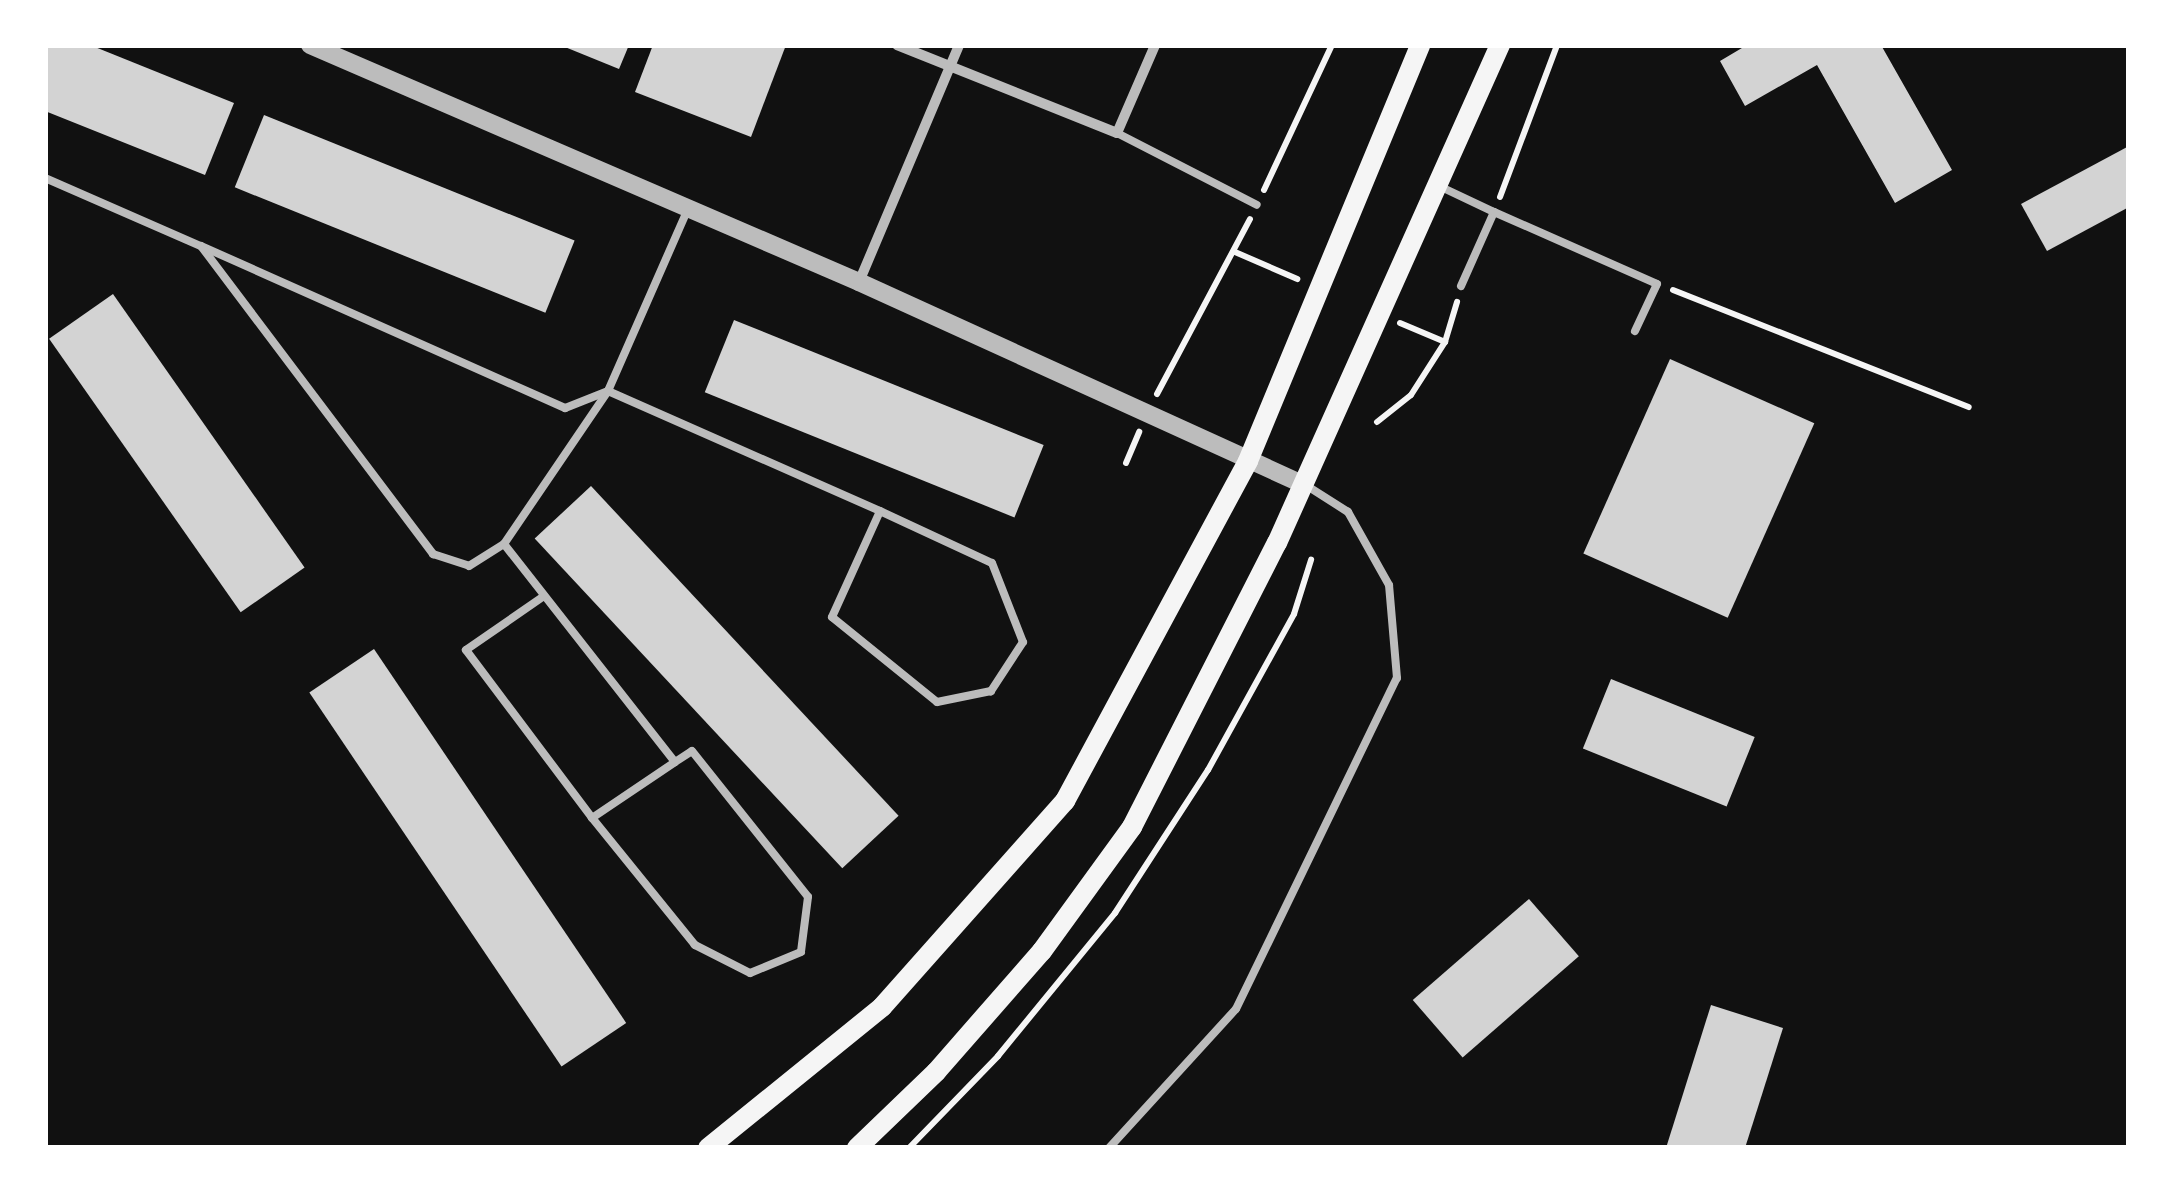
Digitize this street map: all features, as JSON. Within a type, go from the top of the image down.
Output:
[{"type":"main road","points":[[708,1148],[882,1008],[1066,800],[1248,461],[1420,45]]},
{"type":"main road","points":[[857,1148],[936,1072],[1042,952],[1132,828],[1210,684],[1500,45]]},
{"type":"street","points":[[310,45],[859,282],[1303,484]]},
{"type":"street","points":[[896,45],[1117,132],[1155,45]]},
{"type":"street","points":[[859,282],[959,45]]},
{"type":"lane","points":[[1117,132],[1257,205]]},
{"type":"lane","points":[[45,178],[565,408],[608,391],[880,511],[992,563],[1024,642],[992,691],[937,702],[832,616],[880,511]]},
{"type":"lane","points":[[1437,186],[1658,284],[1636,331]]},
{"type":"lane","points":[[201,246],[433,554],[470,566],[504,544],[608,391],[687,211]]},
{"type":"lane","points":[[1461,286],[1494,212]]},
{"type":"lane","points":[[1109,1148],[1236,1009],[1397,678],[1389,584],[1348,512],[1303,484]]},
{"type":"lane","points":[[504,544],[675,762]]},
{"type":"lane","points":[[544,596],[466,650],[592,818],[695,945],[750,973],[802,952],[808,897],[692,751],[592,818]]},
{"type":"path","points":[[1147,413],[1257,205],[1332,45]]},
{"type":"path","points":[[1494,212],[1558,45]]},
{"type":"path","points":[[1658,284],[1969,407]]},
{"type":"path","points":[[1377,422],[1410,395],[1445,342],[1461,286]]},
{"type":"building","points":[[45,45],[90,45],[234,103],[205,175],[45,111]]},
{"type":"building","points":[[560,45],[629,45],[619,69]]},
{"type":"building","points":[[653,45],[786,45],[751,137],[635,92]]},
{"type":"building","points":[[1747,45],[1881,45],[1952,170],[1895,203],[1817,65],[1745,106],[1720,61]]},
{"type":"building","points":[[264,115],[575,240],[545,313],[235,187]]},
{"type":"building","points":[[2129,146],[2129,207],[2047,251],[2021,204]]},
{"type":"building","points":[[113,294],[305,568],[241,612],[49,339]]},
{"type":"building","points":[[734,320],[1044,445],[1014,517],[705,392]]},
{"type":"building","points":[[1670,359],[1814,423],[1728,618],[1583,554]]},
{"type":"building","points":[[591,486],[899,816],[842,868],[535,539]]},
{"type":"building","points":[[374,649],[626,1023],[562,1067],[309,693]]},
{"type":"building","points":[[1611,679],[1755,737],[1727,807],[1583,749]]},
{"type":"building","points":[[1529,899],[1579,956],[1463,1057],[1413,1000]]},
{"type":"building","points":[[1711,1005],[1783,1028],[1745,1148],[1666,1148]]}]
